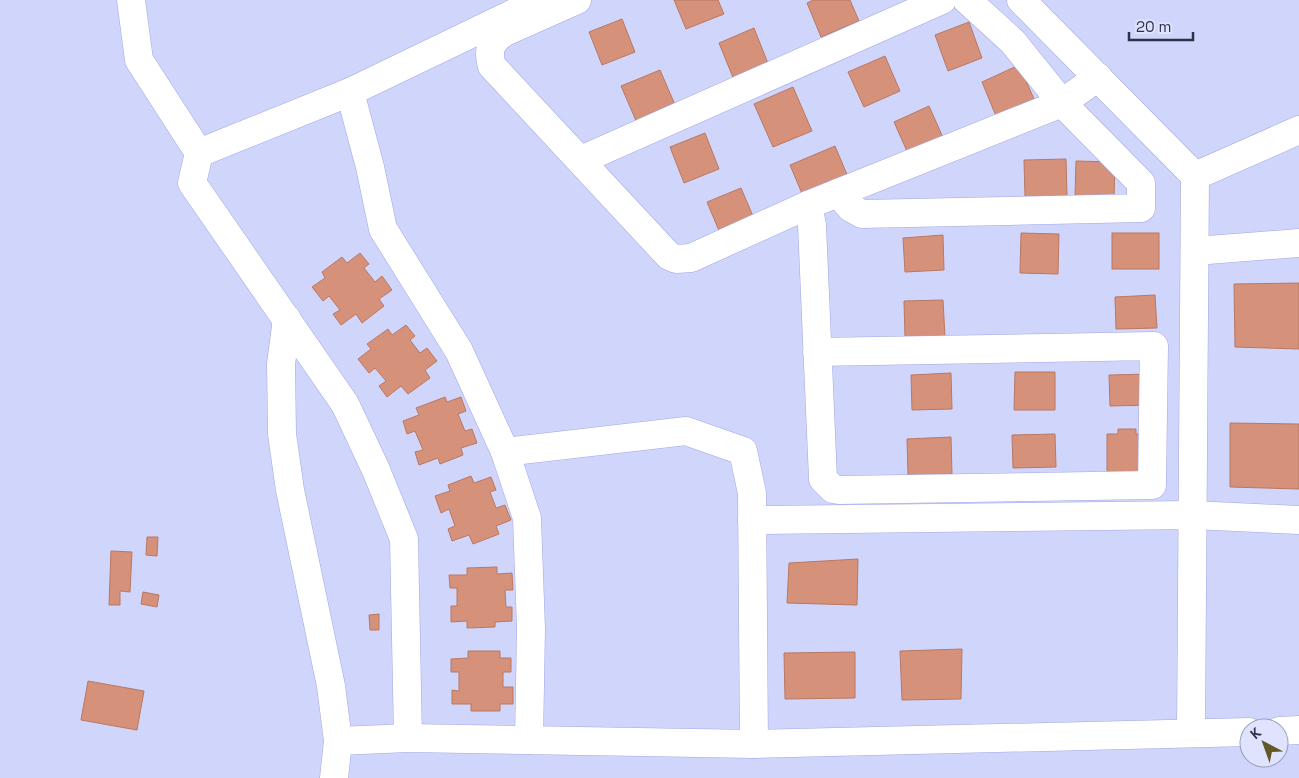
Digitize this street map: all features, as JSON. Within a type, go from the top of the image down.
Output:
[{"type":"street","points":[[131,0],[139,60],[199,153],[192,183],[345,404],[376,470],[404,539],[408,738]]},
{"type":"street","points":[[199,153],[350,92],[541,0]]},
{"type":"street","points":[[577,0],[495,38],[490,46],[489,56],[492,66],[669,256],[676,259],[691,258],[808,205],[1062,104],[1098,77]]},
{"type":"street","points":[[581,160],[942,0]]},
{"type":"street","points":[[838,193],[851,208],[862,214],[1141,208],[1141,183],[1062,104],[1013,42],[967,0]]},
{"type":"street","points":[[1020,0],[1195,176],[1191,733]]},
{"type":"street","points":[[350,92],[370,167],[383,229],[459,351],[505,452],[527,518],[531,629],[529,740]]},
{"type":"street","points":[[1195,176],[1299,130]]},
{"type":"street","points":[[808,205],[812,225],[817,352],[822,479],[833,489],[1152,484],[1154,346],[817,352]]},
{"type":"street","points":[[1195,251],[1299,243]]},
{"type":"street","points":[[286,319],[281,364],[282,434],[290,490],[331,686],[338,741],[334,778]]},
{"type":"street","points":[[505,452],[686,431],[743,451],[752,494],[754,744]]},
{"type":"street","points":[[752,520],[1192,515],[1299,520]]},
{"type":"street","points":[[338,741],[408,738],[754,744],[1239,732]]},
{"type":"building","points":[[674,0],[718,0],[724,14],[686,29]]},
{"type":"building","points":[[813,0],[850,0],[859,21],[821,37],[807,3]]},
{"type":"building","points":[[622,19],[635,52],[602,65],[589,32]]},
{"type":"building","points":[[969,22],[982,58],[948,71],[935,35]]},
{"type":"building","points":[[754,28],[769,66],[734,80],[719,43]]},
{"type":"building","points":[[885,56],[900,91],[864,107],[848,72]]},
{"type":"building","points":[[1019,65],[1034,99],[996,116],[982,82]]},
{"type":"building","points":[[660,70],[676,107],[637,123],[621,86]]},
{"type":"building","points":[[793,87],[812,131],[773,147],[754,104]]},
{"type":"building","points":[[929,106],[945,142],[910,158],[894,122]]},
{"type":"building","points":[[705,133],[719,169],[684,183],[670,147]]},
{"type":"building","points":[[835,146],[851,184],[806,203],[790,165]]},
{"type":"building","points":[[1066,159],[1067,196],[1025,197],[1024,160]]},
{"type":"building","points":[[1076,161],[1115,162],[1114,198],[1075,197]]},
{"type":"building","points":[[741,188],[756,223],[722,238],[707,202]]},
{"type":"building","points":[[1021,233],[1059,234],[1058,274],[1020,273]]},
{"type":"building","points":[[1112,233],[1159,233],[1159,269],[1112,269]]},
{"type":"building","points":[[943,235],[944,270],[905,272],[903,238]]},
{"type":"building","points":[[360,253],[369,264],[364,268],[375,282],[382,276],[392,290],[379,299],[384,306],[362,323],[356,314],[341,325],[333,314],[340,310],[329,296],[323,301],[312,287],[325,278],[322,272],[342,257],[347,263]]},
{"type":"building","points":[[1299,283],[1299,349],[1235,347],[1234,284]]},
{"type":"building","points":[[1155,295],[1157,328],[1116,329],[1115,297]]},
{"type":"building","points":[[943,300],[945,337],[905,338],[904,301]]},
{"type":"building","points":[[406,325],[415,336],[410,340],[420,353],[427,348],[437,361],[425,370],[430,378],[408,394],[401,386],[387,397],[379,386],[386,381],[375,368],[369,373],[358,359],[371,349],[367,344],[388,329],[392,335]]},
{"type":"building","points":[[1015,372],[1055,372],[1055,410],[1014,410]]},
{"type":"building","points":[[951,373],[952,409],[912,410],[911,375]]},
{"type":"building","points":[[1150,374],[1151,405],[1110,406],[1109,375]]},
{"type":"building","points":[[445,397],[447,402],[461,397],[466,411],[458,414],[465,431],[472,429],[477,443],[461,448],[463,455],[440,464],[438,458],[419,465],[415,452],[423,450],[415,431],[407,434],[403,421],[419,415],[416,408]]},
{"type":"building","points":[[1230,423],[1299,424],[1299,489],[1230,487]]},
{"type":"building","points":[[1118,429],[1136,429],[1136,434],[1143,434],[1140,472],[1107,472],[1107,434],[1118,434]]},
{"type":"building","points":[[1055,434],[1056,467],[1013,468],[1012,435]]},
{"type":"building","points":[[951,437],[952,474],[908,475],[907,439]]},
{"type":"building","points":[[471,476],[474,483],[491,477],[496,490],[490,492],[496,508],[505,505],[511,520],[496,526],[499,534],[473,544],[469,535],[452,541],[448,529],[455,526],[449,509],[441,513],[435,496],[450,491],[448,485]]},
{"type":"building","points":[[147,537],[158,537],[157,556],[146,555]]},
{"type":"building","points":[[111,551],[132,552],[130,592],[120,591],[120,605],[109,605]]},
{"type":"building","points":[[858,559],[857,605],[787,603],[789,563]]},
{"type":"building","points":[[497,567],[497,574],[512,573],[513,590],[505,590],[506,607],[512,607],[512,621],[495,622],[495,627],[467,628],[467,621],[451,622],[451,606],[457,606],[457,588],[450,588],[449,575],[467,575],[467,568]]},
{"type":"building","points":[[143,592],[159,595],[157,607],[141,604]]},
{"type":"building","points":[[379,614],[379,630],[370,630],[369,615]]},
{"type":"building","points":[[962,649],[961,699],[902,700],[900,651]]},
{"type":"building","points":[[468,651],[500,651],[500,658],[511,658],[511,672],[503,672],[503,687],[513,687],[513,704],[500,704],[500,711],[471,711],[471,704],[452,704],[452,690],[459,691],[459,672],[451,672],[451,659],[468,658]]},
{"type":"building","points":[[855,652],[855,698],[785,699],[784,653]]},
{"type":"building","points":[[88,681],[144,691],[137,730],[81,720]]}]
